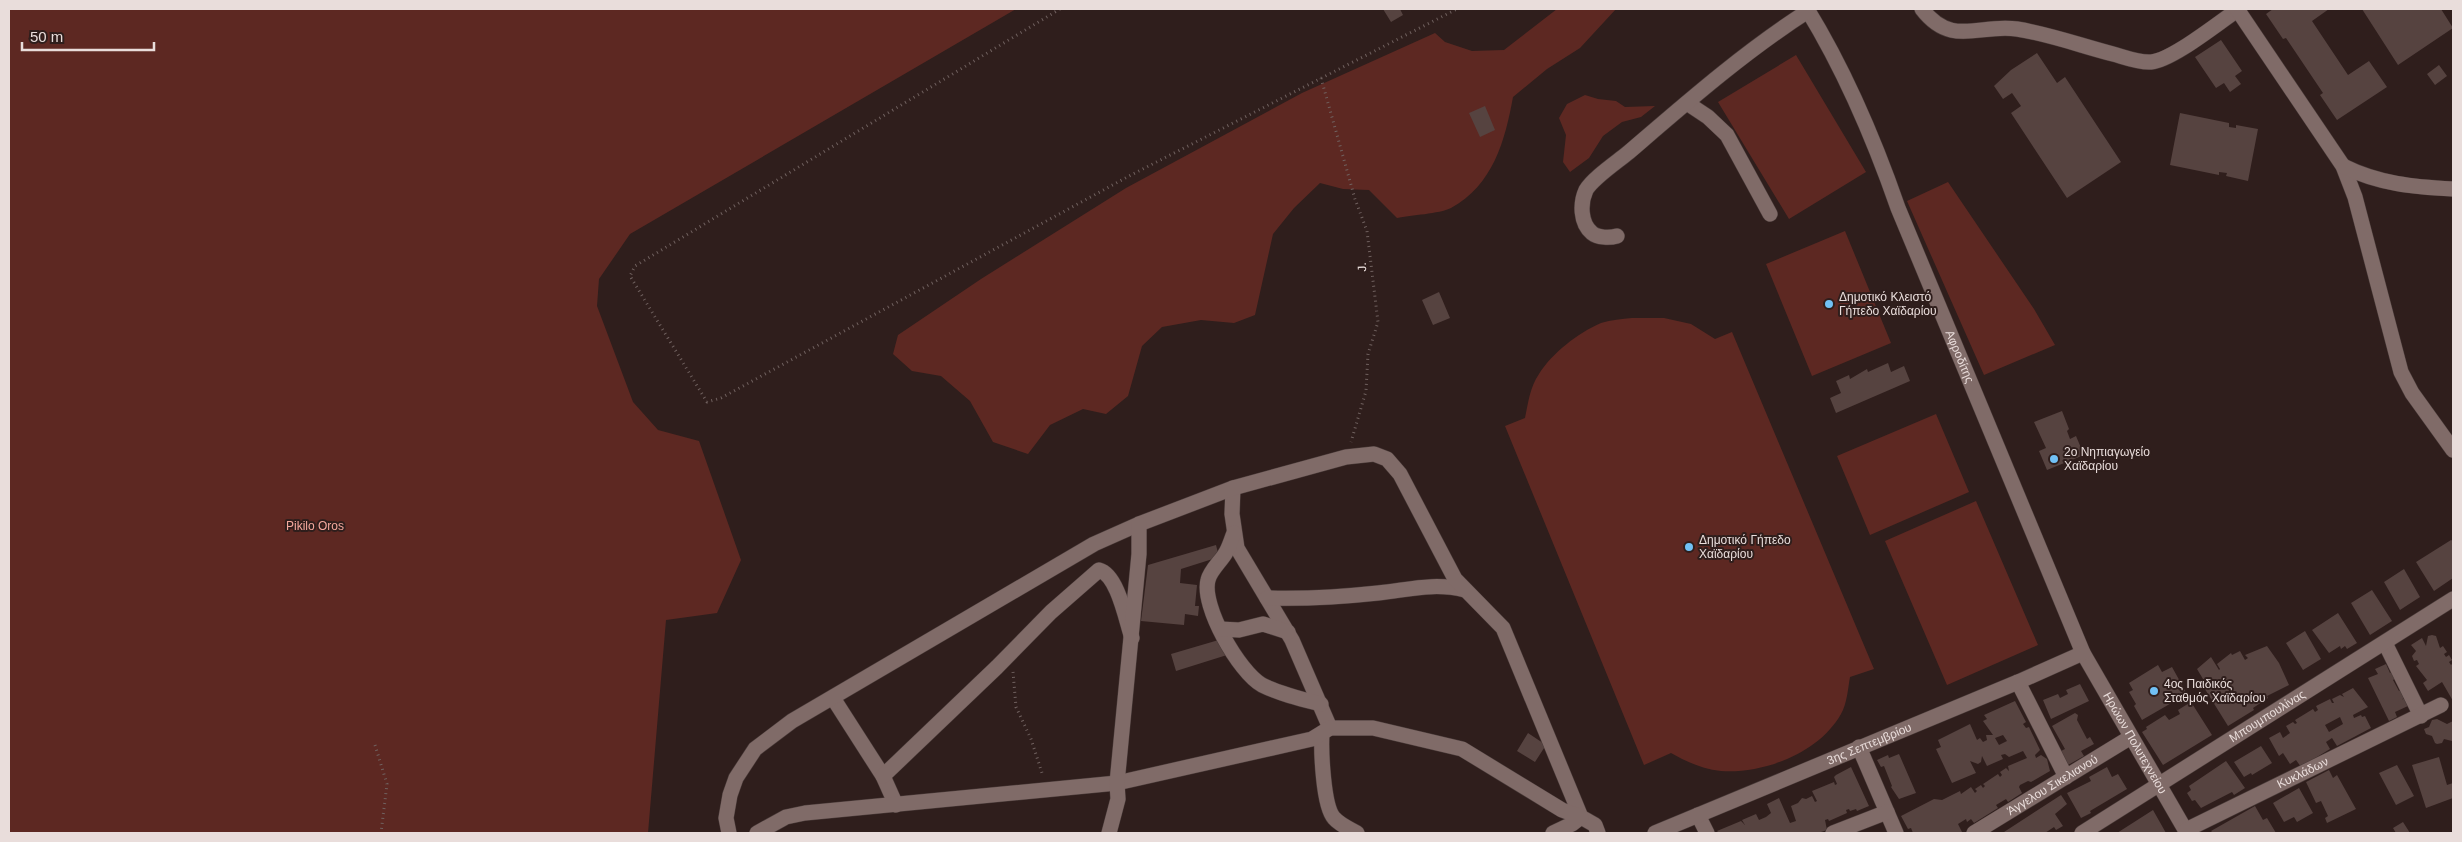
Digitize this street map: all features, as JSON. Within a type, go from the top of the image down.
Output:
[{"type":"street","points":[[1922,9],[1930,19],[1948,29],[1966,33],[1988,29],[2016,28],[2126,58],[2151,62],[2173,54],[2238,9],[2343,166],[2355,197],[2401,372],[2412,393],[2453,450]]},
{"type":"street","points":[[1618,236],[1600,236],[1592,233],[1586,224],[1582,209],[1586,190],[1687,103],[1808,10]]},
{"type":"street","name":"Αφροδίτης","points":[[1808,10],[1879,153],[1898,208],[2083,653]]},
{"type":"street","points":[[1687,103],[1708,117],[1727,135],[1770,214]]},
{"type":"street","points":[[2343,166],[2364,177],[2394,184],[2453,189]]},
{"type":"street","points":[[729,833],[726,818],[730,795],[736,778],[755,749],[792,721],[1062,562],[1139,524],[1233,488],[1346,457],[1374,454],[1387,459],[1400,474],[1454,579],[1503,628],[1581,817]]},
{"type":"street","points":[[1233,488],[1232,514],[1237,548],[1288,632],[1320,704],[1326,731],[1323,776],[1330,810],[1333,818],[1357,833]]},
{"type":"street","points":[[1109,833],[1118,799],[1117,783],[1139,554],[1139,524]]},
{"type":"street","points":[[1234,533],[1226,552],[1208,579],[1207,597],[1220,629],[1247,673],[1261,684],[1282,693],[1320,704]]},
{"type":"street","points":[[883,776],[1011,653],[1050,612],[1100,570],[1104,571],[1114,582],[1132,638]]},
{"type":"street","points":[[1267,598],[1338,597],[1431,585],[1447,585],[1465,590]]},
{"type":"street","name":"Μπουμπουλίνας","points":[[2082,833],[2453,599]]},
{"type":"street","points":[[1220,629],[1239,630],[1263,624],[1288,632]]},
{"type":"street","points":[[2385,643],[2421,716]]},
{"type":"street","name":"3ης Σεπτεμβρίου","points":[[1655,833],[2018,682],[2083,653]]},
{"type":"street","name":"Ηρώων Πολυτεχνείου","points":[[2083,653],[2186,832]]},
{"type":"street","points":[[2018,682],[2066,777]]},
{"type":"street","points":[[833,698],[883,776],[896,805]]},
{"type":"street","name":"Κυκλάδων","points":[[2186,832],[2441,705]]},
{"type":"street","points":[[757,833],[786,818],[805,813],[1117,783],[1312,739],[1326,731],[1373,728],[1462,749],[1562,810],[1581,817],[1594,825],[1598,833]]},
{"type":"street","name":"Άγγελου Σικελιανού","points":[[1974,833],[2131,737]]},
{"type":"street","points":[[1859,747],[1896,833]]},
{"type":"street","points":[[1833,833],[1887,812]]},
{"type":"street","points":[[1698,815],[1707,833]]},
{"type":"street","points":[[1553,833],[1572,824],[1581,817]]},
{"type":"path","points":[[1060,9],[635,266],[630,276],[706,402],[721,398],[1131,175],[1456,9]]},
{"type":"path","name":"J.","points":[[1321,78],[1355,199],[1367,231],[1378,322],[1368,354],[1366,391],[1346,457]]},
{"type":"path","points":[[1011,653],[1016,707],[1031,739],[1044,778],[1056,789]]},
{"type":"path","points":[[375,744],[387,784],[381,833]]},
{"type":"green space","name":"Pikilo Oros","points":[[9,9],[1016,9],[630,234],[599,279],[597,306],[633,402],[658,430],[699,441],[741,560],[717,613],[666,620],[648,833],[9,833]]},
{"type":"green space","points":[[1557,9],[1616,9],[1580,48],[1547,69],[1513,97],[1506,130],[1495,160],[1477,187],[1465,198],[1446,210],[1397,218],[1369,190],[1343,189],[1320,183],[1294,208],[1273,234],[1255,315],[1234,323],[1201,320],[1162,327],[1142,346],[1128,396],[1106,414],[1083,409],[1050,425],[1028,454],[993,442],[970,401],[941,376],[912,371],[893,354],[898,335],[981,279],[1126,188],[1302,93],[1435,33],[1445,42],[1472,51],[1504,50]]},
{"type":"green space","points":[[1796,55],[1866,172],[1789,219],[1718,102]]},
{"type":"green space","points":[[1585,95],[1616,101],[1625,107],[1655,106],[1641,117],[1622,122],[1603,136],[1589,158],[1570,172],[1563,162],[1566,135],[1559,118],[1567,104]]},
{"type":"green space","points":[[1948,182],[2034,309],[2055,345],[1984,375],[1907,201]]},
{"type":"green space","name":"Δημοτικό Κλειστό Γήπεδο Χαϊδαρίου","points":[[1845,231],[1891,343],[1812,376],[1766,264]]},
{"type":"green space","name":"Δημοτικό Γήπεδο Χαϊδαρίου","points":[[1632,318],[1664,318],[1691,324],[1715,339],[1732,332],[1874,669],[1850,677],[1843,710],[1831,728],[1819,740],[1805,750],[1772,765],[1738,771],[1721,771],[1695,765],[1671,753],[1644,765],[1505,426],[1525,418],[1533,384],[1544,366],[1566,344],[1583,332],[1601,323]]},
{"type":"green space","points":[[1936,414],[1969,492],[1870,535],[1837,456]]},
{"type":"green space","points":[[1976,501],[2038,645],[1947,685],[1885,541]]},
{"type":"building","points":[[1383,9],[1400,9],[1403,15],[1391,22]]},
{"type":"building","points":[[2273,9],[2329,9],[2312,21],[2348,75],[2369,61],[2387,87],[2337,120],[2320,95],[2323,93],[2286,38],[2283,39],[2266,14]]},
{"type":"building","points":[[2362,9],[2441,9],[2453,28],[2398,65]]},
{"type":"building","points":[[2221,40],[2242,71],[2235,76],[2241,84],[2230,92],[2224,83],[2216,88],[2195,57]]},
{"type":"building","points":[[2037,53],[2057,83],[2065,77],[2121,162],[2067,198],[2011,113],[2021,106],[2012,93],[2003,99],[1994,86],[2011,70]]},
{"type":"building","points":[[2439,65],[2447,76],[2435,85],[2427,74]]},
{"type":"building","points":[[1485,106],[1495,130],[1480,137],[1469,113]]},
{"type":"building","points":[[2180,113],[2229,123],[2229,127],[2236,128],[2236,125],[2258,129],[2248,181],[2226,176],[2227,173],[2219,172],[2219,175],[2170,165]]},
{"type":"building","points":[[1439,292],[1450,318],[1433,325],[1422,300]]},
{"type":"building","points":[[1888,363],[1891,372],[1904,366],[1910,381],[1836,413],[1830,398],[1841,393],[1836,381],[1849,375],[1850,379],[1867,369],[1868,372]]},
{"type":"building","points":[[2062,411],[2069,429],[2067,431],[2070,439],[2076,436],[2084,455],[2047,470],[2039,451],[2046,448],[2034,422]]},
{"type":"building","points":[[2451,540],[2453,541],[2453,578],[2434,591],[2416,562]]},
{"type":"building","points":[[1216,545],[1219,557],[1181,569],[1180,583],[1197,585],[1195,606],[1199,606],[1198,616],[1185,614],[1184,625],[1141,621],[1148,565]]},
{"type":"building","points":[[2404,569],[2420,597],[2400,610],[2384,582]]},
{"type":"building","points":[[2372,590],[2392,621],[2370,635],[2351,603]]},
{"type":"building","points":[[2338,613],[2357,643],[2347,649],[2345,646],[2341,649],[2340,646],[2329,653],[2312,630]]},
{"type":"building","points":[[2305,631],[2321,659],[2303,670],[2286,643]]},
{"type":"building","points":[[2428,636],[2436,636],[2440,648],[2443,646],[2447,652],[2444,654],[2446,657],[2449,655],[2452,660],[2449,662],[2451,665],[2453,663],[2453,701],[2442,682],[2428,691],[2423,683],[2427,680],[2416,666],[2419,664],[2417,660],[2414,661],[2412,656],[2416,651],[2411,645],[2422,638],[2426,646]]},
{"type":"building","points":[[1222,639],[1227,655],[1176,671],[1171,654]]},
{"type":"building","points":[[2267,646],[2279,663],[2289,685],[2267,696],[2268,698],[2253,708],[2254,710],[2228,726],[2203,686],[2206,684],[2197,669],[2211,657],[2219,670],[2217,664],[2231,653],[2232,655],[2240,651],[2245,660],[2248,658],[2245,655]]},
{"type":"building","points":[[2386,664],[2390,673],[2393,671],[2396,678],[2393,680],[2399,691],[2401,690],[2404,697],[2402,700],[2404,698],[2408,706],[2395,712],[2397,717],[2389,721],[2368,678],[2378,674],[2375,669]]},
{"type":"building","points":[[2158,665],[2162,672],[2172,667],[2187,694],[2142,720],[2129,692],[2133,690],[2129,683]]},
{"type":"building","points":[[2080,684],[2089,701],[2051,719],[2043,700],[2058,694],[2060,698],[2068,694],[2066,690]]},
{"type":"building","points":[[2353,688],[2368,707],[2353,715],[2354,718],[2361,715],[2362,717],[2365,716],[2371,728],[2337,746],[2332,738],[2326,742],[2330,749],[2301,767],[2296,760],[2290,764],[2283,753],[2279,756],[2269,738],[2280,732],[2283,738],[2290,733],[2286,726],[2293,722],[2297,723],[2295,720],[2313,709],[2315,712],[2318,710],[2316,706],[2330,699],[2334,703],[2332,699],[2340,695],[2344,697],[2342,694]],"holes":[[[2340,717],[2343,724],[2329,732],[2325,725]]]},
{"type":"building","points":[[2015,701],[2026,722],[2023,724],[2026,728],[2029,727],[2040,750],[2035,755],[2036,758],[2041,755],[2047,759],[2050,771],[2031,782],[2028,781],[2020,785],[2022,793],[2008,802],[2006,799],[1996,805],[1998,808],[1974,823],[1971,819],[1967,822],[1966,819],[1958,824],[1962,832],[1960,833],[1913,833],[1911,828],[1908,829],[1901,816],[1934,799],[1942,800],[1960,791],[1961,794],[1971,787],[1975,793],[1977,791],[1975,789],[1981,785],[1983,788],[1985,786],[1983,784],[1998,774],[2000,777],[2002,775],[2000,772],[2006,768],[2009,771],[2008,766],[2027,758],[2023,751],[2009,757],[2005,754],[2001,755],[2003,759],[1987,766],[1982,756],[1981,762],[1978,764],[1970,761],[1976,773],[1952,783],[1936,749],[1941,747],[1938,740],[1970,724],[1977,740],[1980,738],[1983,742],[1987,740],[1986,735],[1993,735],[1983,721],[1987,719],[1984,715]],"holes":[[[2003,735],[2007,741],[1999,745],[1995,738]]]},
{"type":"building","points":[[2191,702],[2212,735],[2163,765],[2142,732],[2147,729],[2146,727],[2165,715],[2169,720],[2180,714],[2178,710]]},
{"type":"building","points":[[2075,713],[2078,715],[2077,720],[2087,739],[2090,737],[2094,744],[2081,751],[2084,756],[2068,765],[2061,751],[2065,749],[2052,726]]},
{"type":"building","points":[[2437,719],[2447,724],[2453,721],[2452,741],[2444,739],[2442,743],[2437,744],[2432,736],[2426,734],[2424,729],[2429,727],[2432,720]]},
{"type":"building","points":[[1528,733],[1546,745],[1535,762],[1517,751]]},
{"type":"building","points":[[2261,746],[2272,763],[2252,775],[2251,773],[2244,777],[2234,762]]},
{"type":"building","points":[[1899,754],[1916,793],[1899,799],[1891,787],[1884,766],[1881,767],[1877,760],[1888,755],[1889,758]]},
{"type":"building","points":[[2439,757],[2447,785],[2453,783],[2453,798],[2426,808],[2412,765]]},
{"type":"building","points":[[2226,761],[2245,788],[2234,795],[2232,792],[2201,808],[2195,800],[2192,801],[2187,793],[2191,790],[2189,786]]},
{"type":"building","points":[[2397,765],[2414,796],[2396,805],[2379,773]]},
{"type":"building","points":[[1851,767],[1869,806],[1857,811],[1856,809],[1850,811],[1849,809],[1846,810],[1847,813],[1829,821],[1828,819],[1825,820],[1827,830],[1818,833],[1719,833],[1717,831],[1741,821],[1745,825],[1742,820],[1756,814],[1759,820],[1766,817],[1771,813],[1767,804],[1779,798],[1790,823],[1796,821],[1791,806],[1798,803],[1802,798],[1806,799],[1812,796],[1815,802],[1817,801],[1812,791],[1834,782],[1835,785],[1837,784],[1834,777]]},
{"type":"building","points":[[2107,767],[2112,777],[2118,774],[2127,789],[2081,818],[2067,793],[2091,781],[2089,777]]},
{"type":"building","points":[[2329,770],[2333,778],[2337,775],[2356,809],[2327,823],[2325,818],[2328,816],[2321,801],[2316,803],[2306,782]]},
{"type":"building","points":[[2299,788],[2313,813],[2297,822],[2294,817],[2284,822],[2273,803]]},
{"type":"building","points":[[2061,795],[2067,804],[2055,814],[2063,826],[2056,830],[2054,827],[2045,833],[2004,832]]},
{"type":"building","points":[[2255,806],[2263,820],[2267,818],[2276,833],[2213,833],[2211,831]]},
{"type":"building","points":[[2153,810],[2166,833],[2117,833]]},
{"type":"building","points":[[2403,822],[2410,833],[2396,833],[2393,828]]},
{"type":"place","name":"Δημοτικό Κλειστό Γήπεδο Χαϊδαρίου","points":[[1829,304]]},
{"type":"place","name":"2ο Νηπιαγωγείο Χαϊδαρίου","points":[[2054,459]]},
{"type":"place","name":"Δημοτικό Γήπεδο Χαϊδαρίου","points":[[1689,547]]},
{"type":"place","name":"4ος Παιδικός Σταθμός Χαϊδαρίου","points":[[2154,691]]}]
